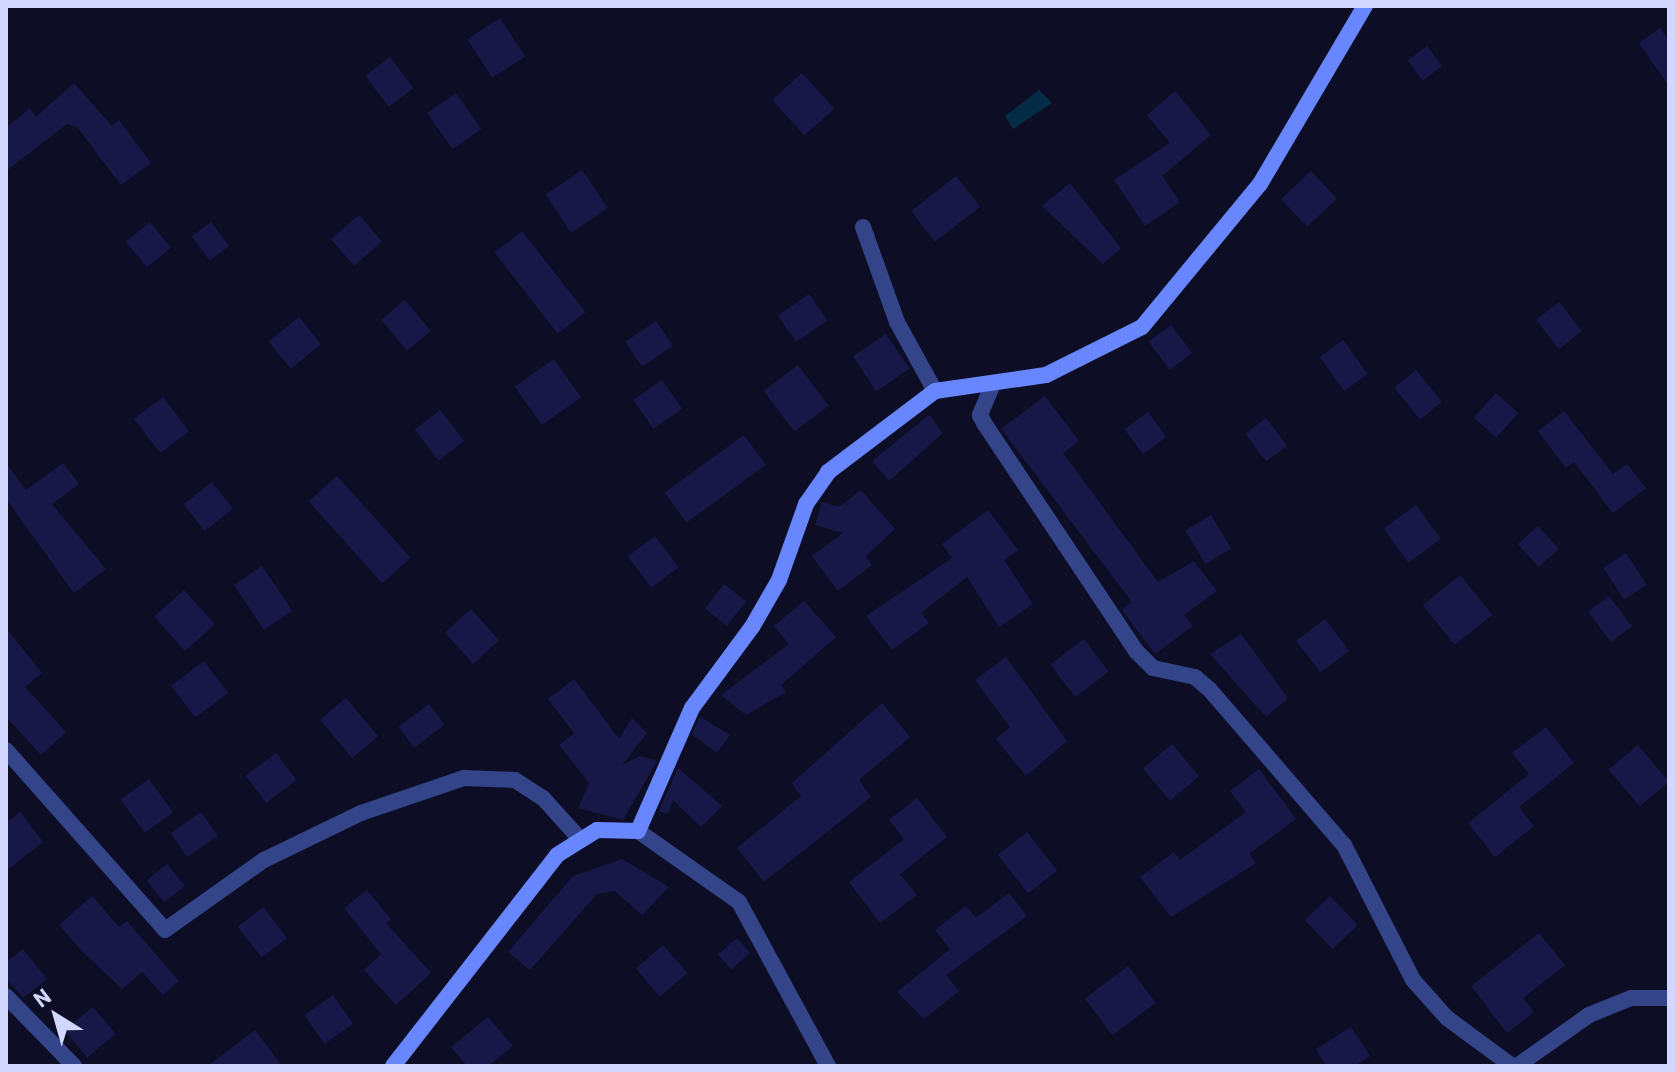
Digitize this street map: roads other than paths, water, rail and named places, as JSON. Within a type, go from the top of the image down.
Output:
[{"type":"main road","points":[[393,1066],[557,855],[579,838],[606,829],[638,831],[692,708],[779,580],[806,504],[828,472],[935,391],[1046,375],[1142,327],[1260,184],[1365,6]]},
{"type":"street","points":[[863,227],[897,322],[935,391]]},
{"type":"street","points":[[993,384],[980,415],[984,423],[1136,651],[1153,668],[1195,677],[1210,690],[1344,845],[1413,980],[1447,1018],[1514,1066],[1589,1015],[1631,998],[1669,998]]},
{"type":"street","points":[[6,750],[165,930],[264,860],[361,813],[464,778],[515,780],[543,798],[579,838]]},
{"type":"street","points":[[638,831],[739,902],[828,1066]]},
{"type":"street","points":[[6,996],[74,1066]]},
{"type":"water","points":[[1039,90],[1052,103],[1013,129],[1005,116]]}]
